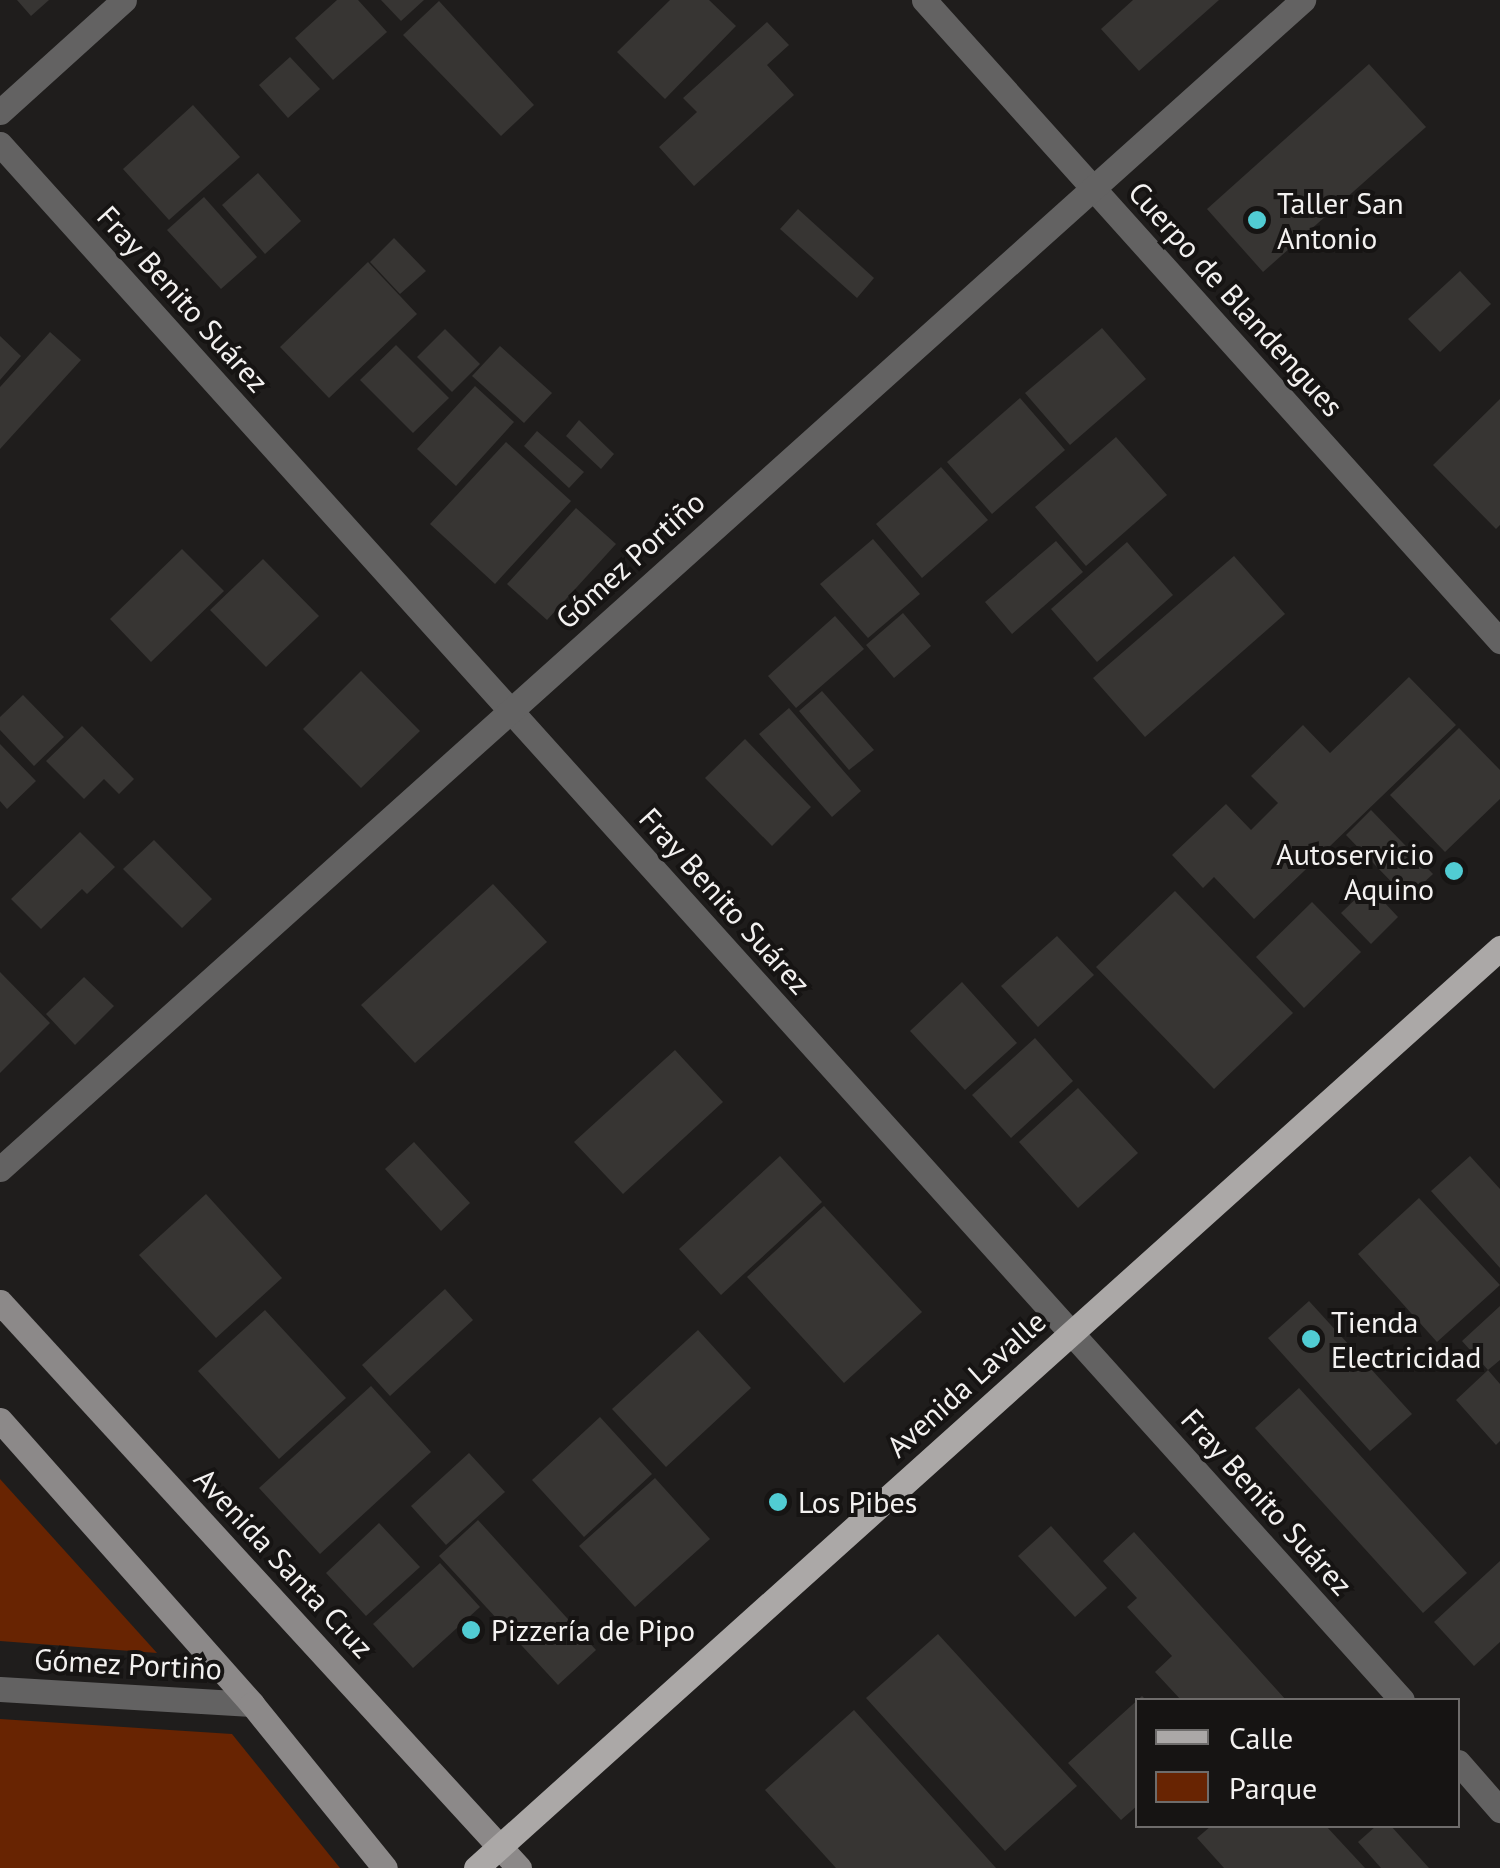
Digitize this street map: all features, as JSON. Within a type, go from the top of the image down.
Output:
[{"type":"main road","name":"Avenida Lavalle","points":[[476,1868],[1500,948]]},
{"type":"main road","name":"Avenida Santa Cruz","points":[[0,1302],[518,1868]]},
{"type":"main road","points":[[0,1420],[252,1704],[385,1868]]},
{"type":"street","points":[[0,112],[124,0]]},
{"type":"street","name":"Cuerpo de Blandengues","points":[[924,0],[1500,641]]},
{"type":"street","name":"Gómez Portiño","points":[[0,1169],[1304,0]]},
{"type":"street","name":"Fray Benito Suárez","points":[[0,144],[1400,1698]]},
{"type":"street","name":"Gómez Portiño","points":[[0,1689],[252,1704]]},
{"type":"street","points":[[1460,1764],[1500,1810]]},
{"type":"green space","points":[[0,1479],[157,1653],[0,1641]]},
{"type":"green space","points":[[0,1719],[232,1734],[340,1868],[0,1868]]},
{"type":"building","points":[[17,0],[49,0],[31,16]]},
{"type":"building","points":[[337,0],[358,0],[387,32],[333,80],[295,38]]},
{"type":"building","points":[[381,0],[424,0],[401,21]]},
{"type":"building","points":[[670,0],[709,0],[736,26],[665,99],[617,52]]},
{"type":"building","points":[[1133,0],[1219,0],[1139,71],[1101,29]]},
{"type":"building","points":[[439,1],[534,105],[501,136],[403,35]]},
{"type":"building","points":[[767,22],[789,45],[767,65],[794,95],[694,186],[659,147],[697,112],[683,98]]},
{"type":"building","points":[[290,57],[320,89],[288,118],[259,85]]},
{"type":"building","points":[[1369,64],[1426,127],[1263,272],[1207,209]]},
{"type":"building","points":[[193,105],[240,157],[169,220],[123,169]]},
{"type":"building","points":[[258,173],[301,221],[265,254],[222,205]]},
{"type":"building","points":[[204,197],[257,257],[221,289],[167,230]]},
{"type":"building","points":[[798,209],[874,278],[857,298],[780,229]]},
{"type":"building","points":[[394,238],[426,271],[400,294],[370,262]]},
{"type":"building","points":[[368,262],[417,314],[329,398],[280,347]]},
{"type":"building","points":[[1460,271],[1491,304],[1440,352],[1408,319]]},
{"type":"building","points":[[1102,328],[1146,379],[1070,445],[1025,393]]},
{"type":"building","points":[[445,329],[480,364],[452,392],[417,357]]},
{"type":"building","points":[[50,332],[81,360],[0,449],[0,387]]},
{"type":"building","points":[[0,336],[21,356],[0,380]]},
{"type":"building","points":[[396,345],[449,398],[413,433],[360,380]]},
{"type":"building","points":[[500,346],[552,393],[524,423],[472,376]]},
{"type":"building","points":[[475,386],[514,422],[456,486],[417,449]]},
{"type":"building","points":[[1020,398],[1065,450],[992,514],[947,462]]},
{"type":"building","points":[[1500,399],[1500,525],[1496,529],[1433,465]]},
{"type":"building","points":[[579,420],[614,454],[601,469],[566,436]]},
{"type":"building","points":[[537,431],[584,472],[569,488],[524,446]]},
{"type":"building","points":[[1116,437],[1167,495],[1086,566],[1035,507]]},
{"type":"building","points":[[506,442],[571,501],[495,584],[430,524]]},
{"type":"building","points":[[941,467],[988,520],[922,578],[876,524]]},
{"type":"building","points":[[576,508],[616,544],[547,620],[507,584]]},
{"type":"building","points":[[873,539],[920,594],[868,638],[820,584]]},
{"type":"building","points":[[1056,541],[1083,572],[1012,634],[985,602]]},
{"type":"building","points":[[1127,542],[1173,595],[1097,662],[1051,609]]},
{"type":"building","points":[[182,549],[224,591],[151,662],[110,619]]},
{"type":"building","points":[[1234,556],[1285,614],[1145,737],[1093,678]]},
{"type":"building","points":[[263,559],[319,616],[266,667],[210,610]]},
{"type":"building","points":[[903,613],[931,646],[894,678],[866,645]]},
{"type":"building","points":[[835,616],[864,649],[796,708],[768,676]]},
{"type":"building","points":[[361,671],[420,731],[361,788],[303,729]]},
{"type":"building","points":[[1409,677],[1456,725],[1254,919],[1214,877],[1203,888],[1172,855],[1226,804],[1251,830],[1278,803],[1251,776],[1303,725],[1330,753]]},
{"type":"building","points":[[822,691],[874,750],[849,770],[799,711]]},
{"type":"building","points":[[23,695],[64,737],[34,766],[0,730],[0,717]]},
{"type":"building","points":[[789,708],[861,791],[832,817],[759,734]]},
{"type":"building","points":[[82,726],[134,779],[119,794],[104,779],[84,799],[46,761]]},
{"type":"building","points":[[1459,728],[1500,770],[1500,799],[1445,852],[1390,795]]},
{"type":"building","points":[[745,739],[811,807],[772,846],[705,778]]},
{"type":"building","points":[[0,744],[36,781],[7,809],[0,801]]},
{"type":"building","points":[[1371,810],[1433,874],[1407,898],[1346,835]]},
{"type":"building","points":[[80,832],[115,867],[87,894],[82,889],[41,929],[11,899]]},
{"type":"building","points":[[154,840],[212,899],[182,928],[123,869]]},
{"type":"building","points":[[493,884],[547,942],[415,1063],[361,1005]]},
{"type":"building","points":[[1369,886],[1398,917],[1371,944],[1341,913]]},
{"type":"building","points":[[1175,891],[1293,1013],[1214,1089],[1096,967]]},
{"type":"building","points":[[1312,902],[1361,952],[1304,1008],[1256,957]]},
{"type":"building","points":[[1057,936],[1094,975],[1038,1027],[1001,986]]},
{"type":"building","points":[[0,972],[50,1023],[0,1073]]},
{"type":"building","points":[[84,977],[114,1006],[75,1045],[46,1014]]},
{"type":"building","points":[[962,982],[1017,1043],[965,1090],[910,1031]]},
{"type":"building","points":[[1035,1038],[1073,1081],[1011,1138],[972,1095]]},
{"type":"building","points":[[675,1050],[723,1102],[623,1194],[574,1142]]},
{"type":"building","points":[[1078,1088],[1138,1153],[1078,1208],[1019,1142]]},
{"type":"building","points":[[414,1142],[470,1203],[441,1231],[385,1169]]},
{"type":"building","points":[[780,1156],[822,1202],[721,1295],[679,1249]]},
{"type":"building","points":[[1470,1156],[1500,1189],[1500,1268],[1431,1191]]},
{"type":"building","points":[[206,1194],[282,1278],[216,1338],[139,1255]]},
{"type":"building","points":[[1419,1198],[1500,1285],[1437,1342],[1358,1254]]},
{"type":"building","points":[[824,1206],[922,1312],[844,1383],[747,1277]]},
{"type":"building","points":[[445,1289],[473,1320],[390,1396],[362,1365]]},
{"type":"building","points":[[1309,1301],[1412,1414],[1370,1451],[1268,1338]]},
{"type":"building","points":[[1500,1306],[1500,1360],[1488,1370],[1462,1341]]},
{"type":"building","points":[[265,1310],[346,1398],[279,1459],[198,1371]]},
{"type":"building","points":[[698,1330],[751,1388],[666,1467],[612,1409]]},
{"type":"building","points":[[1488,1370],[1500,1384],[1500,1441],[1496,1445],[1456,1400]]},
{"type":"building","points":[[371,1386],[431,1452],[320,1554],[259,1488]]},
{"type":"building","points":[[1299,1388],[1467,1573],[1423,1613],[1255,1428]]},
{"type":"building","points":[[600,1417],[652,1474],[584,1537],[532,1480]]},
{"type":"building","points":[[469,1453],[505,1492],[446,1545],[411,1506]]},
{"type":"building","points":[[655,1478],[710,1539],[635,1607],[579,1546]]},
{"type":"building","points":[[478,1520],[596,1650],[558,1685],[439,1556]]},
{"type":"building","points":[[379,1523],[420,1567],[366,1616],[326,1573]]},
{"type":"building","points":[[1051,1526],[1107,1588],[1075,1617],[1018,1556]]},
{"type":"building","points":[[1134,1532],[1284,1698],[1179,1698],[1155,1672],[1172,1656],[1127,1607],[1137,1598],[1103,1561]]},
{"type":"building","points":[[1500,1561],[1500,1642],[1474,1666],[1434,1622]]},
{"type":"building","points":[[440,1563],[480,1607],[413,1668],[373,1624]]},
{"type":"building","points":[[938,1634],[1077,1786],[1005,1851],[866,1698]]},
{"type":"building","points":[[1135,1702],[1135,1808],[1121,1820],[1068,1763]]},
{"type":"building","points":[[854,1710],[996,1868],[836,1868],[765,1790]]},
{"type":"building","points":[[1209,1828],[1328,1828],[1365,1868],[1224,1868],[1197,1838]]},
{"type":"building","points":[[1374,1828],[1393,1828],[1429,1868],[1381,1868],[1358,1842]]},
{"type":"place","name":"Taller San Antonio","points":[[1257,220]]},
{"type":"place","name":"Autoservicio Aquino","points":[[1454,871]]},
{"type":"place","name":"Tienda Electricidad","points":[[1311,1339]]},
{"type":"place","name":"Los Pibes","points":[[778,1502]]},
{"type":"place","name":"Pizzería de Pipo","points":[[471,1630]]}]
